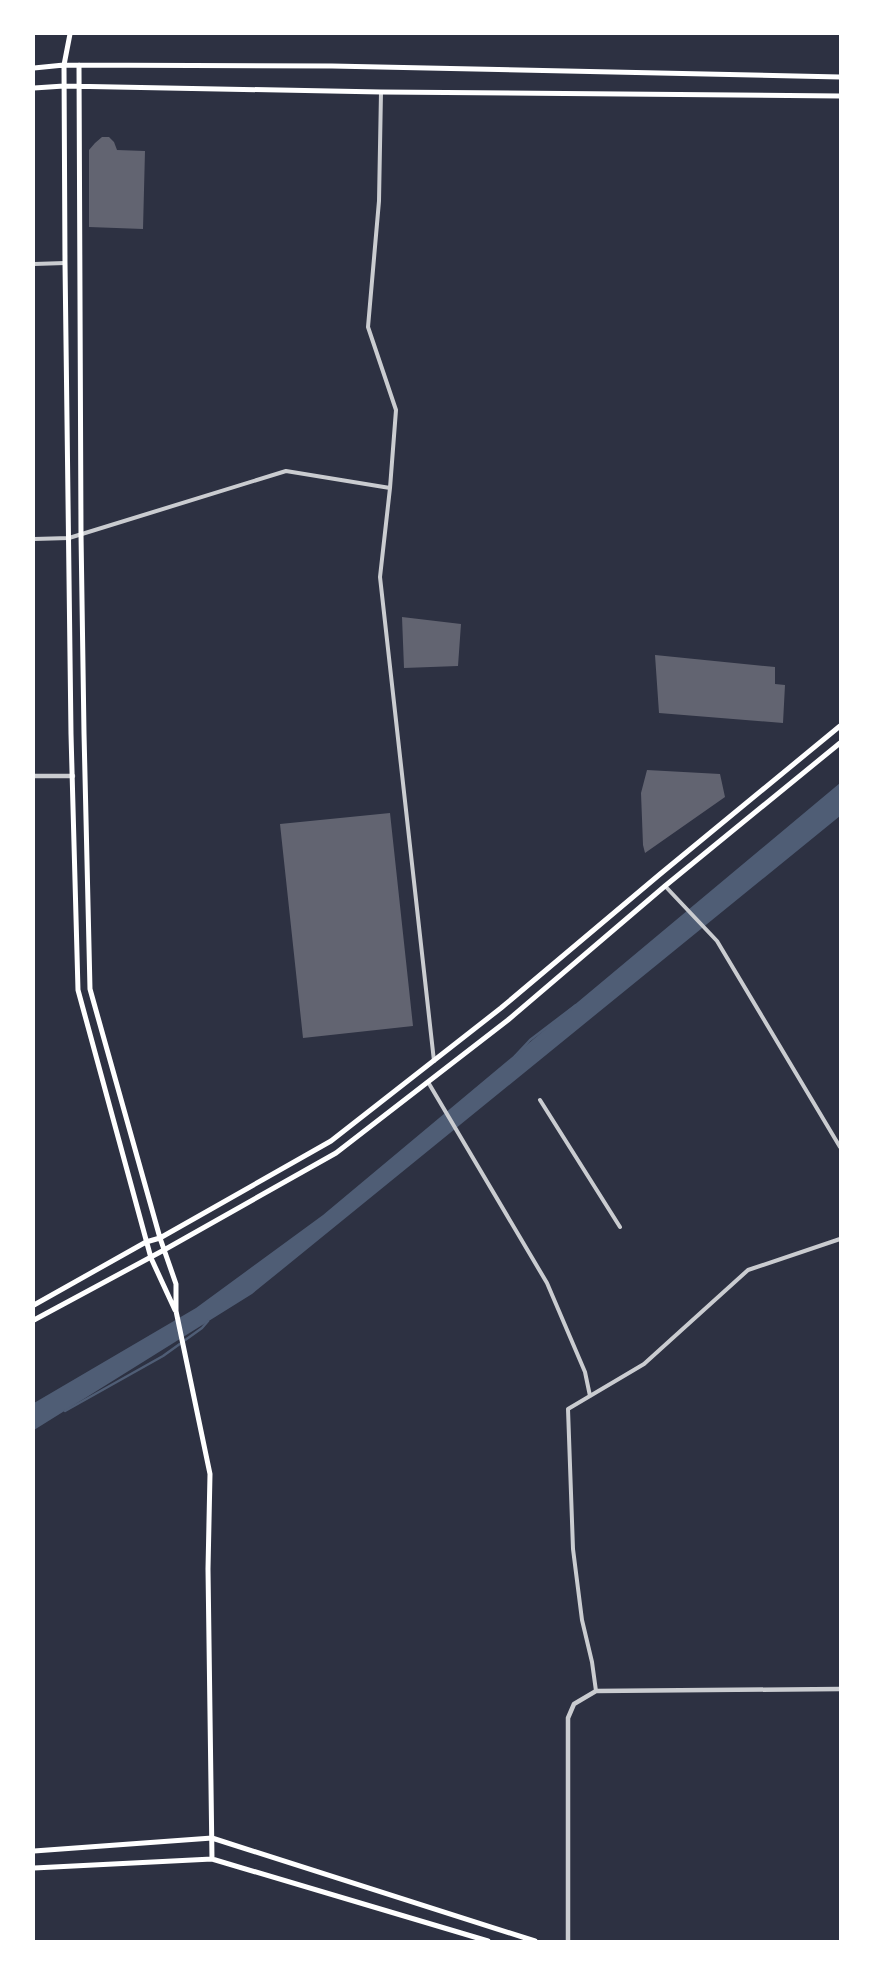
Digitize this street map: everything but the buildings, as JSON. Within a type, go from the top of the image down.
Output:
[{"type":"main road","points":[[70,34],[64,65],[64,263],[78,990],[150,1258],[176,1311]]},
{"type":"main road","points":[[34,68],[64,65],[332,66],[840,77]]},
{"type":"main road","points":[[79,65],[81,534],[90,989],[160,1238],[176,1284],[176,1311],[210,1474],[208,1569],[212,1859]]},
{"type":"main road","points":[[34,88],[79,86],[381,92],[840,96]]},
{"type":"main road","points":[[34,1305],[146,1242],[160,1238],[331,1141],[502,1008],[659,875],[840,726]]},
{"type":"main road","points":[[34,1320],[150,1258],[336,1153],[508,1020],[665,886],[840,744]]},
{"type":"main road","points":[[34,1851],[212,1838],[535,1941]]},
{"type":"main road","points":[[34,1868],[212,1859],[488,1941]]},
{"type":"street","points":[[381,92],[379,201],[368,327],[396,410],[380,577],[434,1061]]},
{"type":"street","points":[[34,264],[64,263]]},
{"type":"street","points":[[34,538],[68,538],[286,471],[390,488]]},
{"type":"street","points":[[34,776],[73,776]]},
{"type":"street","points":[[665,886],[717,941],[840,1147]]},
{"type":"street","points":[[428,1082],[547,1283],[585,1372],[590,1396]]},
{"type":"street","points":[[540,1100],[620,1227]]},
{"type":"street","points":[[596,1691],[592,1662],[582,1620],[573,1549],[568,1409],[644,1364],[748,1270],[840,1240]]},
{"type":"street","points":[[568,1941],[568,1718],[574,1704],[596,1691],[840,1689]]},
{"type":"water","points":[[840,783],[840,816],[252,1294],[34,1430],[34,1403],[196,1308],[323,1215]]},
{"type":"waterway","points":[[515,1056],[530,1040],[576,1005]]},
{"type":"waterway","points":[[65,1411],[163,1356],[202,1328],[208,1321]]}]
